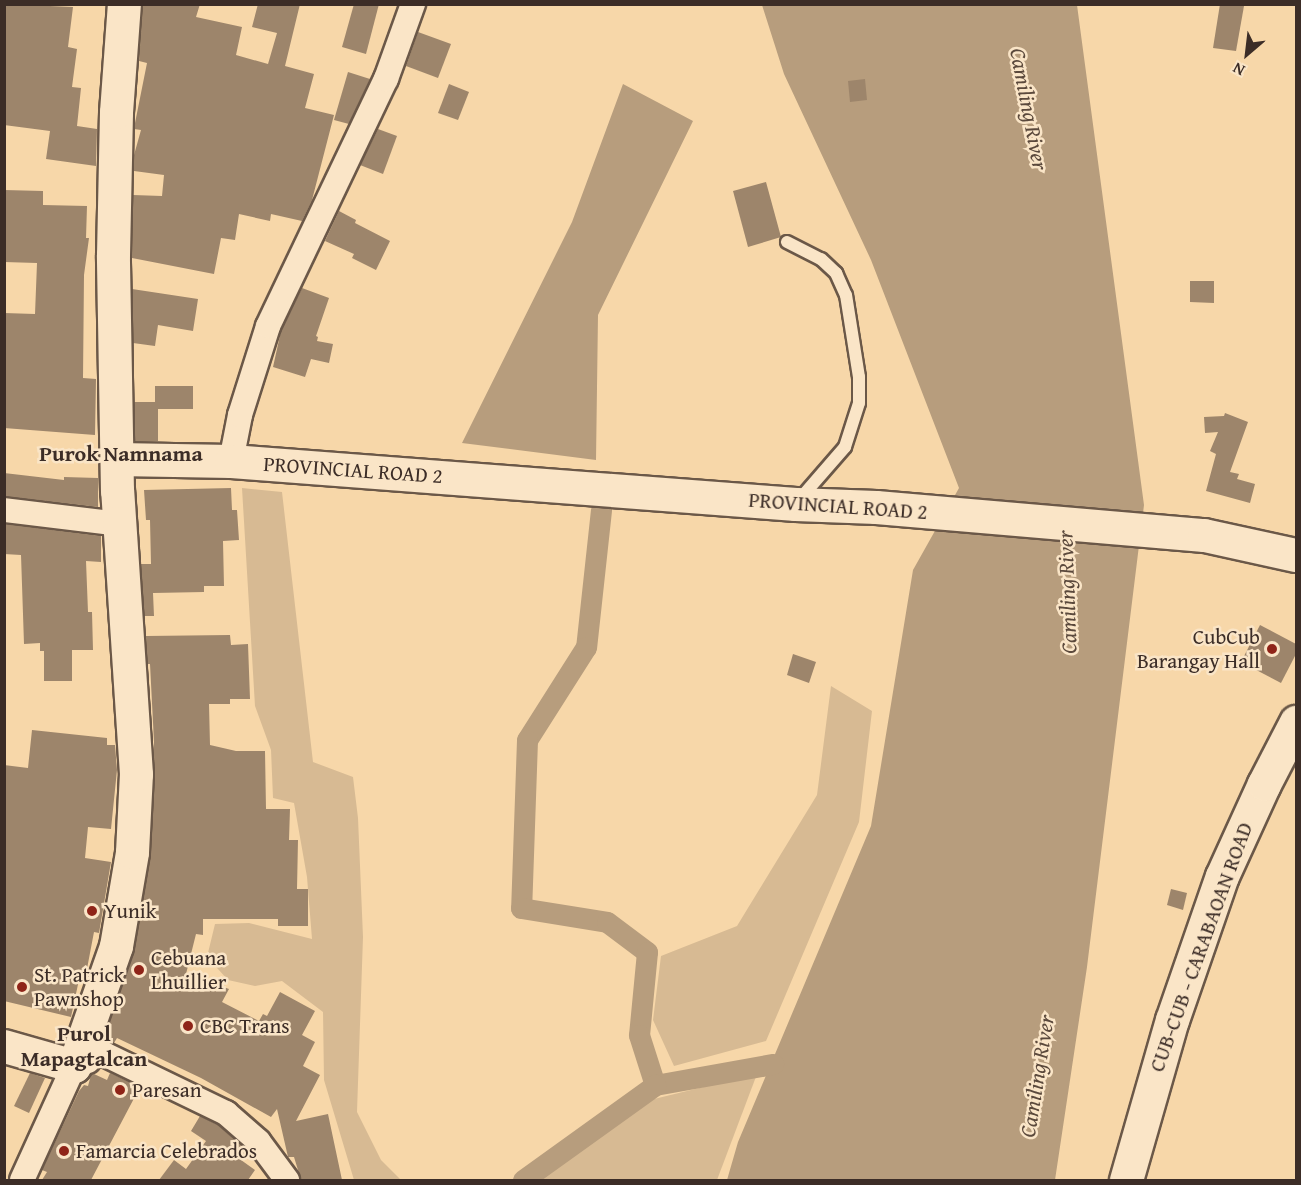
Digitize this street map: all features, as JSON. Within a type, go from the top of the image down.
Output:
[{"type":"street","points":[[22,1180],[86,1056],[116,946],[128,881],[134,827],[134,722],[119,524],[117,459],[114,170],[124,4]]},
{"type":"street","points":[[231,461],[240,415],[268,326],[386,80],[413,4]]},
{"type":"street","name":"PROVINCIAL ROAD 2","points":[[117,459],[231,461],[795,504],[876,507],[1204,535],[1296,555]]},
{"type":"street","points":[[4,510],[119,524]]},
{"type":"street","name":"CUB-CUB - CARABAOAN ROAD","points":[[1126,1180],[1172,1020],[1222,876],[1259,793],[1296,722]]},
{"type":"street","points":[[4,1027],[86,1056],[226,1113],[258,1141],[287,1180]]},
{"type":"street","points":[[4,1046],[86,1056]]},
{"type":"lane","points":[[787,242],[821,259],[836,273],[846,295],[859,378],[859,403],[845,447],[795,504]]},
{"type":"shaded area","points":[[242,488],[282,492],[313,762],[353,777],[358,818],[363,937],[357,1112],[381,1160],[401,1180],[354,1180],[324,1080],[323,1012],[282,981],[255,986],[228,980],[207,957],[215,924],[249,923],[312,939],[307,877],[294,803],[273,798],[271,750],[255,706]]},
{"type":"shaded area","points":[[831,686],[872,711],[859,822],[766,1041],[674,1066],[653,1020],[661,956],[737,926],[817,795]]},
{"type":"shaded area","points":[[757,1074],[717,1180],[540,1180],[654,1099]]},
{"type":"water","name":"Camiling River","points":[[762,5],[1077,5],[1144,505],[1087,967],[1055,1180],[727,1180],[738,1142],[871,826],[913,570],[959,488],[871,260],[784,74]]},
{"type":"water","points":[[623,84],[693,121],[598,315],[596,460],[462,443],[572,222]]},
{"type":"building","points":[[4,4],[73,7],[68,47],[77,49],[72,87],[81,88],[77,126],[97,129],[96,166],[46,159],[50,131],[4,125]]},
{"type":"building","points":[[143,4],[200,4],[196,17],[242,27],[236,55],[268,64],[277,33],[252,27],[258,4],[300,4],[285,66],[314,74],[305,108],[334,115],[312,200],[302,221],[271,214],[270,221],[239,214],[235,240],[221,238],[214,274],[132,258],[133,195],[162,196],[164,175],[134,171],[134,155],[141,130],[134,129],[147,63],[139,61]]},
{"type":"building","points":[[354,4],[379,4],[366,54],[342,47]]},
{"type":"building","points":[[1220,4],[1244,6],[1236,51],[1213,48]]},
{"type":"building","points":[[418,32],[451,44],[438,78],[406,66]]},
{"type":"building","points":[[348,72],[370,79],[349,124],[334,120]]},
{"type":"building","points":[[865,79],[867,100],[850,102],[848,81]]},
{"type":"building","points":[[449,84],[469,92],[458,120],[438,113]]},
{"type":"building","points":[[378,129],[397,136],[383,174],[360,165]]},
{"type":"building","points":[[766,182],[781,237],[748,247],[733,191]]},
{"type":"building","points":[[4,190],[43,191],[43,205],[87,206],[86,238],[89,238],[84,275],[83,378],[96,379],[95,435],[4,428],[4,313],[35,314],[37,263],[4,262]]},
{"type":"building","points":[[339,211],[356,220],[355,223],[390,241],[376,270],[352,258],[354,254],[325,241]]},
{"type":"building","points":[[1190,281],[1214,281],[1214,303],[1190,302]]},
{"type":"building","points":[[302,288],[329,298],[316,336],[317,341],[333,344],[329,363],[311,359],[305,377],[273,367],[281,331]]},
{"type":"building","points":[[132,289],[198,299],[193,331],[158,325],[155,346],[133,343]]},
{"type":"building","points":[[155,386],[193,386],[193,409],[158,409],[158,441],[135,441],[134,402],[155,402]]},
{"type":"building","points":[[1225,413],[1248,422],[1230,472],[1239,474],[1237,479],[1255,484],[1250,503],[1206,491],[1216,454],[1210,451],[1218,432],[1205,433],[1204,417],[1224,416]]},
{"type":"building","points":[[4,473],[64,480],[64,477],[98,478],[98,507],[4,496]]},
{"type":"building","points":[[231,488],[232,510],[237,510],[239,540],[223,541],[224,586],[204,586],[204,592],[153,593],[154,616],[144,616],[141,564],[151,564],[150,520],[146,520],[144,490]]},
{"type":"building","points":[[4,524],[101,536],[101,562],[86,561],[88,612],[92,612],[93,650],[72,650],[72,681],[44,681],[44,651],[40,651],[40,643],[24,644],[21,555],[4,554]]},
{"type":"building","name":"CubCub Barangay Hall","points":[[1260,625],[1296,644],[1296,654],[1281,683],[1241,662]]},
{"type":"building","points":[[230,635],[231,645],[248,644],[250,699],[230,699],[230,704],[209,704],[210,745],[236,751],[265,751],[266,809],[290,809],[289,840],[298,840],[297,889],[308,889],[308,926],[278,926],[278,919],[203,919],[203,935],[196,934],[186,974],[229,989],[222,1002],[259,1021],[263,1014],[267,1016],[280,992],[315,1011],[302,1035],[315,1042],[303,1066],[320,1075],[296,1121],[328,1114],[342,1180],[301,1180],[294,1157],[288,1157],[277,1109],[271,1117],[201,1078],[117,1038],[114,1043],[103,1039],[134,949],[151,853],[154,742],[150,664],[147,664],[146,636]]},
{"type":"building","points":[[793,654],[816,662],[809,683],[787,675]]},
{"type":"building","points":[[32,730],[107,738],[107,745],[115,745],[117,770],[111,829],[88,827],[85,858],[111,862],[99,933],[94,932],[86,976],[80,975],[71,1017],[4,1001],[4,765],[28,768]]},
{"type":"building","points":[[1171,889],[1187,893],[1183,910],[1167,905]]},
{"type":"building","points":[[30,1073],[45,1078],[29,1113],[14,1106]]},
{"type":"building","points":[[110,1073],[140,1087],[91,1180],[42,1180],[47,1172],[42,1170],[79,1091],[84,1085],[88,1086],[91,1075],[94,1074],[107,1080]]},
{"type":"building","points":[[200,1116],[218,1125],[247,1151],[241,1160],[255,1170],[248,1180],[159,1180],[174,1160],[186,1169],[206,1141],[191,1131]]},
{"type":"waterway","points":[[601,510],[586,647],[527,740],[521,908],[607,922],[647,952],[639,1035],[655,1085],[773,1064]]},
{"type":"waterway","points":[[523,1180],[655,1085]]},
{"type":"place","name":"CubCub Barangay Hall","points":[[1272,649]]},
{"type":"place","name":"Yunik","points":[[92,911]]},
{"type":"place","name":"Cebuana Lhuillier","points":[[139,970]]},
{"type":"place","name":"St. Patrick Pawnshop","points":[[22,987]]},
{"type":"place","name":"CBC Trans","points":[[188,1026]]},
{"type":"place","name":"Paresan","points":[[120,1090]]},
{"type":"place","name":"Famarcia Celebrados","points":[[64,1151]]},
{"type":"district","name":"Purok Namnama","points":[[121,454]]},
{"type":"district","name":"Purol Mapagtalcan","points":[[84,1046]]}]
